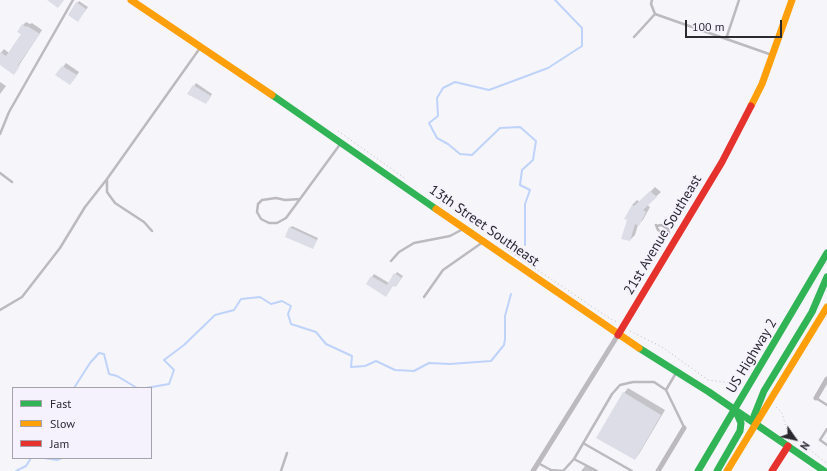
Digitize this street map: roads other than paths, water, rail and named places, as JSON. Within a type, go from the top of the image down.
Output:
[{"type":"main road","name":"13th Street Southeast","points":[[131,0],[618,335],[735,410],[824,471]]},
{"type":"main road","name":"21st Avenue Southeast","points":[[618,335],[675,237],[722,162],[762,84],[792,0]]},
{"type":"main road","name":"US Highway 2","points":[[698,471],[827,253]]},
{"type":"main road","points":[[756,424],[754,416],[764,391],[812,312],[827,277]]},
{"type":"main road","points":[[727,471],[827,307]]},
{"type":"main road","points":[[717,471],[740,431],[741,423],[735,410]]},
{"type":"main road","points":[[772,471],[788,446]]},
{"type":"street","name":"21st Avenue Southeast","points":[[533,471],[618,335]]},
{"type":"street","points":[[816,398],[827,379]]},
{"type":"street","points":[[658,471],[684,428]]},
{"type":"lane","points":[[0,134],[9,112],[73,0]]},
{"type":"lane","points":[[652,0],[651,4],[655,14],[772,56]]},
{"type":"lane","points":[[726,39],[739,0]]},
{"type":"lane","points":[[634,37],[655,14]]},
{"type":"lane","points":[[0,310],[22,297],[60,248],[85,207],[107,179],[200,47]]},
{"type":"lane","points":[[300,199],[285,200],[276,198],[262,200],[258,204],[257,212],[261,219],[269,223],[277,223],[286,218],[300,199],[341,143]]},
{"type":"lane","points":[[0,173],[12,182]]},
{"type":"lane","points":[[107,179],[107,192],[115,203],[144,222],[152,231]]},
{"type":"lane","points":[[669,233],[665,234],[658,230],[657,226],[661,225],[668,229],[669,233],[675,237]]},
{"type":"lane","points":[[391,261],[398,252],[414,243],[450,236],[464,228]]},
{"type":"lane","points":[[424,297],[443,270],[484,242]]},
{"type":"lane","points":[[666,390],[677,372]]},
{"type":"lane","points":[[538,463],[551,470],[563,471],[574,459],[599,414],[620,385],[633,382],[654,382],[666,390],[684,428]]},
{"type":"lane","points":[[816,398],[827,405]]},
{"type":"lane","points":[[827,429],[820,440],[827,445]]},
{"type":"lane","points":[[583,443],[632,471]]},
{"type":"lane","points":[[281,471],[287,453]]},
{"type":"lane","points":[[574,459],[597,471]]},
{"type":"waterway","points":[[525,245],[525,204],[530,190],[520,185],[522,170],[533,160],[536,141],[520,127],[500,128],[472,155],[460,154],[448,144],[437,138],[429,123],[438,116],[437,98],[443,88],[455,82],[489,90],[548,68],[582,46],[582,28],[555,0]]},
{"type":"waterway","points":[[152,387],[169,384],[174,370],[164,360],[184,345],[215,315],[234,310],[241,299],[260,297],[271,304],[282,301],[291,306],[288,314],[291,324],[316,332],[326,344],[352,356],[351,367],[365,366],[376,361],[395,370],[414,371],[429,363],[450,364],[491,361],[504,345],[505,316],[511,294]]},
{"type":"waterway","points":[[75,387],[90,363],[99,353],[104,354],[109,374],[117,376],[135,387]]},
{"type":"waterway","points":[[16,471],[26,466],[30,459]]},
{"type":"waterway","points":[[50,459],[60,459]]}]
